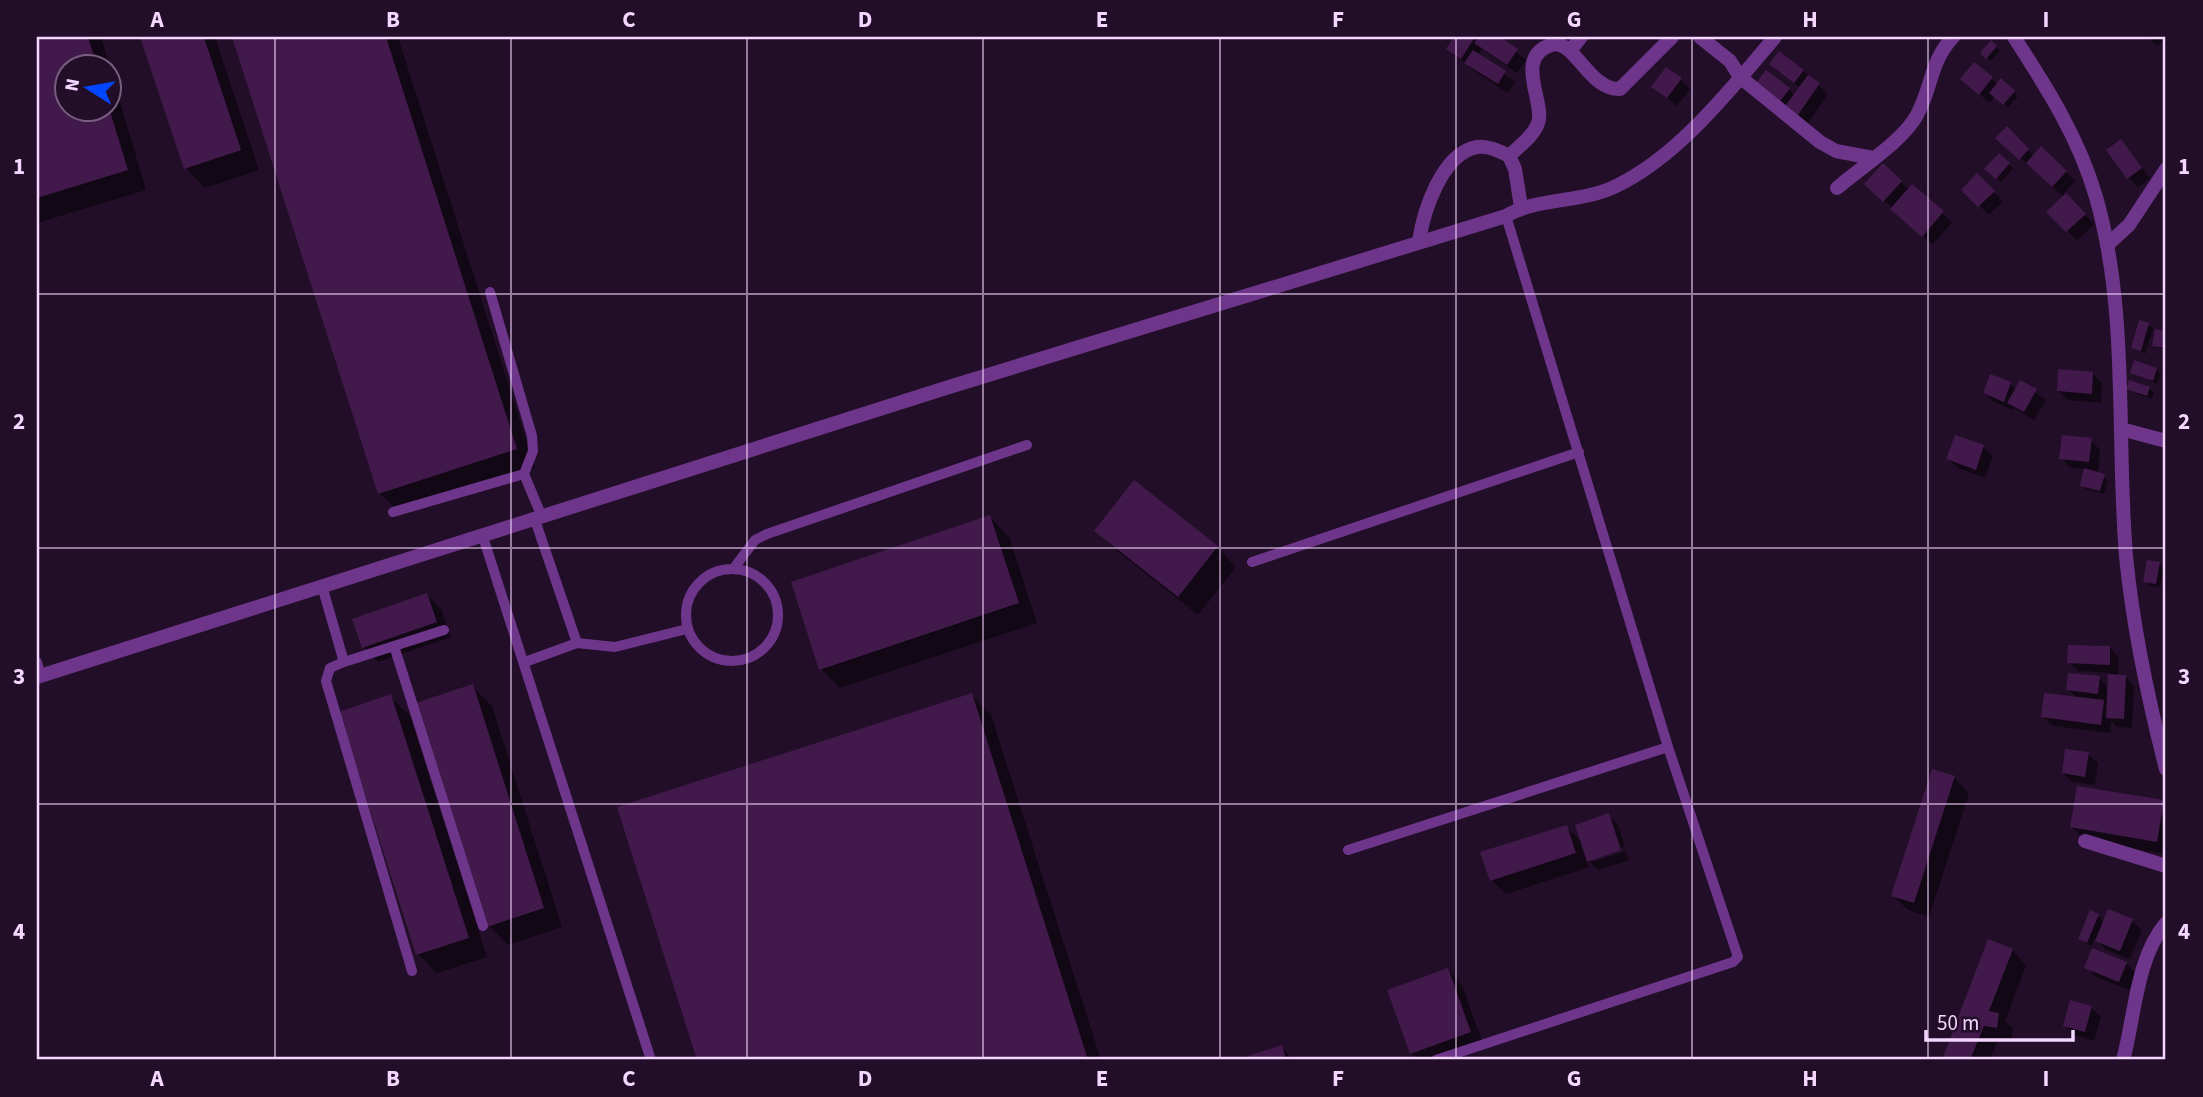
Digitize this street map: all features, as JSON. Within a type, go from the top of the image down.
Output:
[{"type":"street","points":[[1570,51],[1581,37]]},
{"type":"street","points":[[1509,156],[1538,123],[1539,109],[1532,81],[1534,65],[1540,53],[1549,46],[1558,44],[1570,51],[1594,80],[1612,89],[1620,89],[1671,37]]},
{"type":"street","points":[[1700,37],[1730,61],[1740,77],[1820,142],[1836,151],[1873,158]]},
{"type":"street","points":[[38,671],[483,537],[1506,216],[1521,207],[1612,188],[1656,164],[1775,37]]},
{"type":"street","points":[[1837,188],[1916,118],[1936,57],[1953,37]]},
{"type":"street","points":[[2014,37],[2062,112],[2081,154],[2096,196],[2107,245],[2121,429],[2126,555],[2149,702],[2166,769]]},
{"type":"street","points":[[1419,242],[1428,201],[1447,169],[1476,147],[1489,148],[1509,156],[1515,169],[1521,207]]},
{"type":"street","points":[[2107,245],[2129,225],[2166,169]]},
{"type":"street","points":[[2121,429],[2166,441]]},
{"type":"street","points":[[2085,841],[2166,866]]},
{"type":"street","points":[[2123,1060],[2139,986],[2151,950],[2166,923]]},
{"type":"lane","points":[[1436,1060],[1733,962],[1738,957],[1668,747],[1506,216]]},
{"type":"lane","points":[[490,292],[532,436],[533,452],[523,474],[577,643]]},
{"type":"lane","points":[[734,568],[755,540],[767,534],[1027,445]]},
{"type":"lane","points":[[1252,562],[1579,452]]},
{"type":"lane","points":[[393,512],[523,474]]},
{"type":"lane","points":[[483,537],[651,1060]]},
{"type":"lane","points":[[734,568],[756,575],[772,590],[778,612],[774,634],[760,652],[740,661],[717,660],[698,648],[687,629],[685,606],[695,586],[712,572],[734,568]]},
{"type":"lane","points":[[322,586],[344,662]]},
{"type":"lane","points":[[525,662],[577,643],[615,647],[687,629]]},
{"type":"lane","points":[[412,971],[326,681],[330,668],[444,630]]},
{"type":"lane","points":[[394,646],[482,926]]},
{"type":"lane","points":[[1348,850],[1668,747]]},
{"type":"building","points":[[37,37],[88,37],[93,52],[52,52],[52,122],[113,122],[128,170],[37,198]]},
{"type":"building","points":[[140,37],[204,37],[241,150],[184,169]]},
{"type":"building","points":[[232,37],[386,37],[517,449],[378,494]]},
{"type":"building","points":[[1454,37],[1475,37],[1461,59],[1446,49]]},
{"type":"building","points":[[1478,37],[1500,37],[1518,49],[1507,65],[1474,43]]},
{"type":"building","points":[[1991,40],[1997,46],[1986,59],[1980,53]]},
{"type":"building","points":[[1473,50],[1506,71],[1498,84],[1464,63]]},
{"type":"building","points":[[1779,51],[1804,70],[1794,83],[1769,64]]},
{"type":"building","points":[[1974,62],[1993,77],[1979,95],[1960,79]]},
{"type":"building","points":[[1666,67],[1682,78],[1667,98],[1651,87]]},
{"type":"building","points":[[1766,70],[1790,88],[1779,103],[1754,85]]},
{"type":"building","points":[[1808,75],[1820,83],[1798,115],[1785,106]]},
{"type":"building","points":[[2001,78],[2015,91],[2003,105],[1989,93]]},
{"type":"building","points":[[2007,126],[2029,149],[2019,160],[1995,138]]},
{"type":"building","points":[[2121,139],[2142,168],[2127,179],[2106,150]]},
{"type":"building","points":[[2041,146],[2067,171],[2052,187],[2026,163]]},
{"type":"building","points":[[1999,153],[2010,163],[1996,179],[1984,169]]},
{"type":"building","points":[[1883,163],[1902,181],[1883,202],[1864,184]]},
{"type":"building","points":[[1977,173],[1995,191],[1978,207],[1961,190]]},
{"type":"building","points":[[1912,184],[1944,211],[1922,237],[1890,209]]},
{"type":"building","points":[[2066,193],[2086,214],[2066,232],[2046,212]]},
{"type":"building","points":[[2139,320],[2149,323],[2141,351],[2131,348]]},
{"type":"building","points":[[2155,329],[2166,331],[2165,348],[2152,346]]},
{"type":"building","points":[[2134,360],[2157,368],[2153,381],[2130,373]]},
{"type":"building","points":[[2058,369],[2093,372],[2092,394],[2057,391]]},
{"type":"building","points":[[1990,374],[2011,382],[2004,402],[1983,393]]},
{"type":"building","points":[[2020,380],[2037,389],[2024,412],[2007,403]]},
{"type":"building","points":[[2129,380],[2150,387],[2147,396],[2126,389]]},
{"type":"building","points":[[1955,435],[1984,445],[1976,470],[1946,459]]},
{"type":"building","points":[[2062,435],[2092,438],[2089,462],[2059,459]]},
{"type":"building","points":[[2084,468],[2105,474],[2100,491],[2080,486]]},
{"type":"building","points":[[1134,480],[1218,546],[1178,597],[1094,531]]},
{"type":"building","points":[[990,515],[1019,603],[819,670],[791,582]]},
{"type":"building","points":[[2147,560],[2160,562],[2156,584],[2143,582]]},
{"type":"building","points":[[427,593],[437,622],[362,648],[352,619]]},
{"type":"building","points":[[2068,645],[2110,646],[2110,665],[2067,663]]},
{"type":"building","points":[[2068,673],[2100,676],[2098,694],[2066,690]]},
{"type":"building","points":[[2108,674],[2126,675],[2124,719],[2106,718]]},
{"type":"building","points":[[473,684],[544,908],[487,927],[416,703]]},
{"type":"building","points":[[972,693],[1088,1060],[697,1060],[617,807]]},
{"type":"building","points":[[2044,693],[2104,700],[2101,725],[2041,717]]},
{"type":"building","points":[[391,694],[469,938],[416,955],[339,712]]},
{"type":"building","points":[[2065,749],[2089,752],[2085,777],[2062,773]]},
{"type":"building","points":[[1932,769],[1955,776],[1914,903],[1891,896]]},
{"type":"building","points":[[2077,786],[2164,800],[2157,842],[2070,827]]},
{"type":"building","points":[[1609,813],[1621,850],[1587,862],[1575,825]]},
{"type":"building","points":[[1567,825],[1576,853],[1490,881],[1480,852]]},
{"type":"building","points":[[2108,909],[2133,919],[2120,951],[2095,941]]},
{"type":"building","points":[[2090,910],[2099,914],[2087,943],[2078,939]]},
{"type":"building","points":[[1988,939],[2013,949],[1989,1011],[1999,1013],[1997,1028],[1984,1026],[1970,1060],[1942,1060]]},
{"type":"building","points":[[2092,948],[2127,962],[2119,982],[2084,968]]},
{"type":"building","points":[[1448,968],[1471,1032],[1410,1054],[1387,990]]},
{"type":"building","points":[[2070,1000],[2092,1006],[2085,1032],[2063,1026]]},
{"type":"building","points":[[1282,1045],[1286,1060],[1236,1060]]}]
